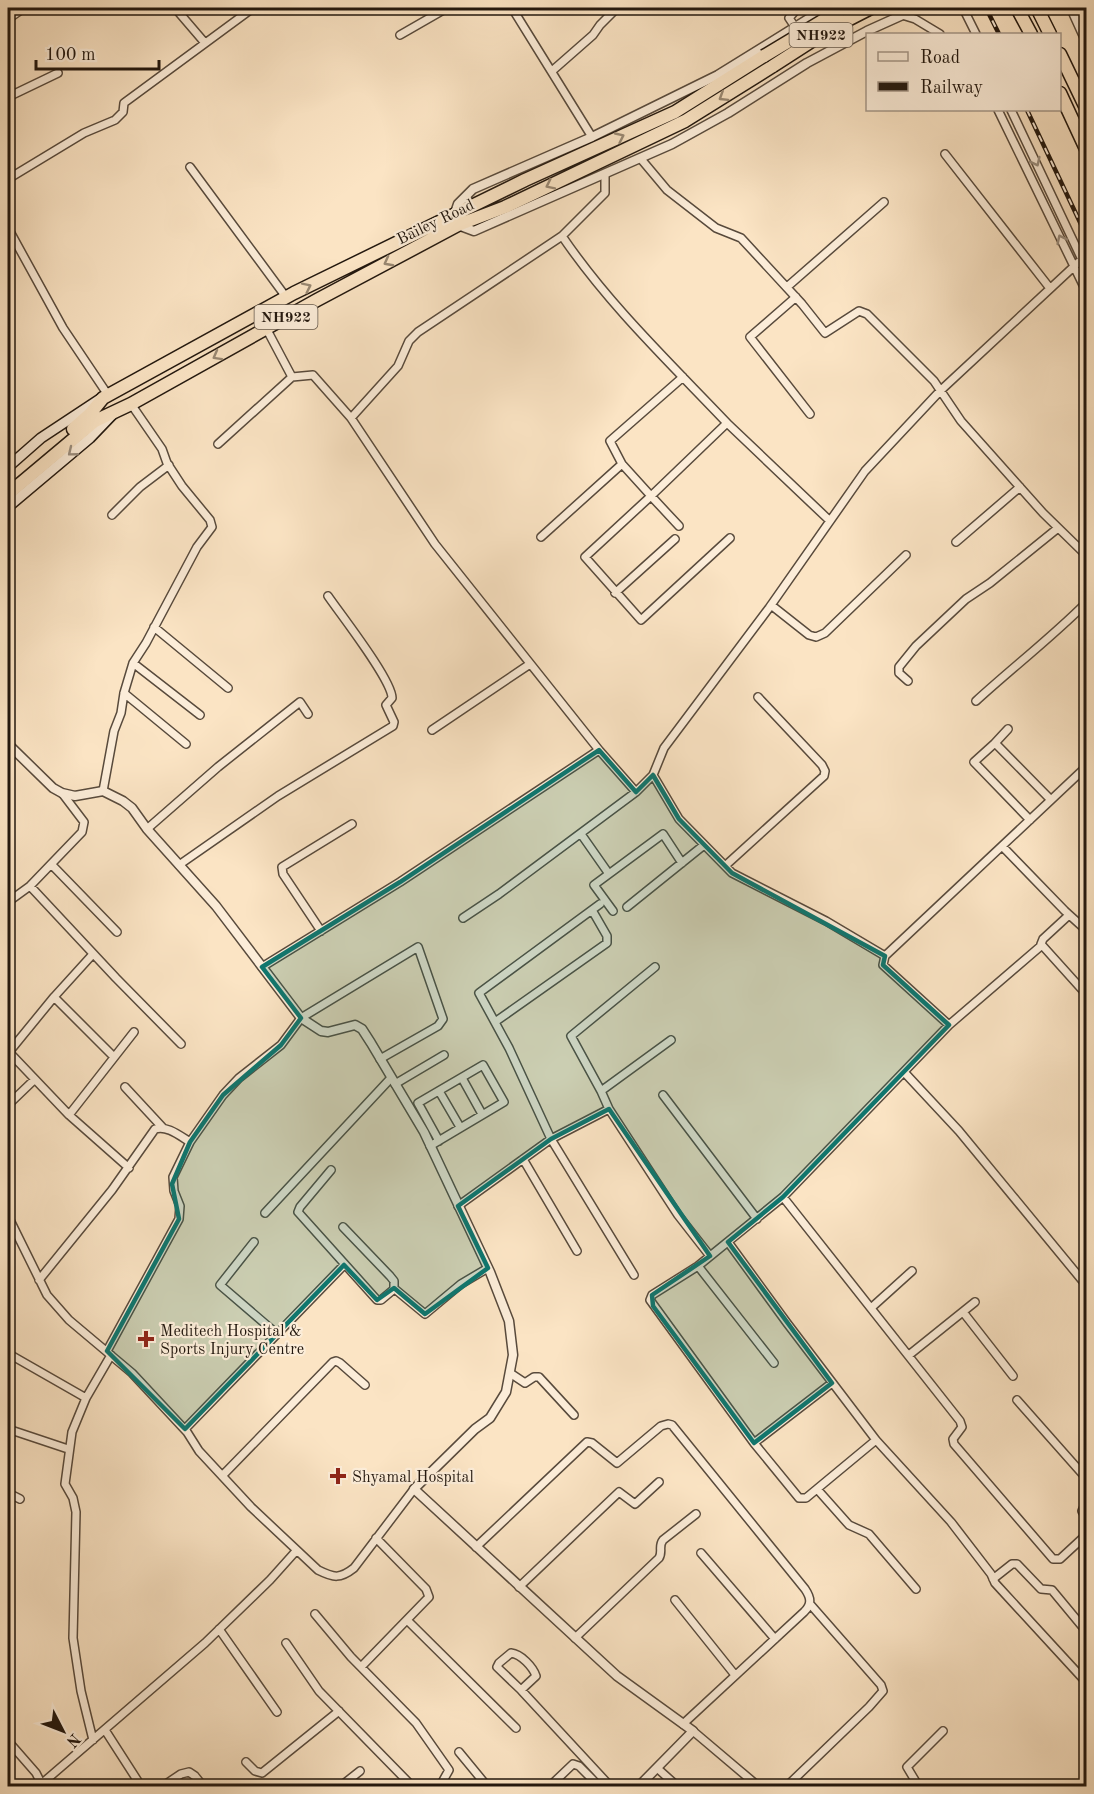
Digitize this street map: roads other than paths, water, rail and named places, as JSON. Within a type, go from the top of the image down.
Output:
[{"type":"highway","name":"NH922","points":[[8,484],[90,414],[105,397],[286,297],[456,221],[525,180],[675,112],[764,50],[844,8]]},
{"type":"highway","name":"Bailey Road","points":[[115,412],[456,221],[505,207],[685,121],[832,27],[871,8]]},
{"type":"highway","points":[[1017,8],[1030,33]]},
{"type":"highway","points":[[1037,8],[1050,33]]},
{"type":"highway","points":[[1061,58],[1086,108]]},
{"type":"highway","points":[[1061,97],[1086,149]]},
{"type":"highway","name":"NH922","points":[[8,494],[95,421],[115,412]]},
{"type":"main road","points":[[8,467],[41,438],[105,397]]},
{"type":"main road","points":[[8,507],[90,438],[115,412]]},
{"type":"street","points":[[8,19],[24,8]]},
{"type":"street","points":[[175,8],[205,44]]},
{"type":"street","points":[[8,179],[84,133],[115,120],[123,112],[124,103],[253,8]]},
{"type":"street","points":[[400,35],[447,8]]},
{"type":"street","points":[[512,8],[592,137]]},
{"type":"street","points":[[552,71],[593,35],[617,8]]},
{"type":"street","points":[[795,27],[789,18],[798,8]]},
{"type":"street","points":[[826,8],[764,50],[718,75],[592,137],[473,189],[458,204],[456,221],[474,231],[641,159],[728,113],[787,75],[867,31],[918,8]]},
{"type":"street","points":[[963,8],[976,33]]},
{"type":"street","points":[[1071,8],[1086,41]]},
{"type":"street","points":[[902,15],[921,22],[938,33]]},
{"type":"street","points":[[764,50],[787,75]]},
{"type":"street","points":[[8,97],[58,73]]},
{"type":"street","points":[[998,111],[1086,291]]},
{"type":"street","points":[[1011,111],[1086,268]]},
{"type":"street","points":[[945,154],[1049,287]]},
{"type":"street","points":[[641,159],[667,190],[716,228],[741,238],[796,297],[825,333],[859,311],[867,314],[934,381],[961,421],[1058,528],[1086,555]]},
{"type":"street","points":[[190,167],[286,297]]},
{"type":"street","points":[[351,418],[398,366],[404,350],[418,332],[562,236],[605,193],[605,174]]},
{"type":"street","points":[[787,287],[884,202]]},
{"type":"street","points":[[8,228],[63,328],[105,397]]},
{"type":"street","points":[[562,236],[584,268],[626,317],[728,423],[830,521]]},
{"type":"street","points":[[463,918],[636,792],[653,775],[664,748],[771,605],[865,471],[940,391],[1049,287],[1082,259]]},
{"type":"street","points":[[796,297],[750,337],[810,414]]},
{"type":"street","points":[[266,328],[292,377]]},
{"type":"street","points":[[218,444],[292,377],[313,375],[351,418],[435,544],[599,750],[636,792]]},
{"type":"street","points":[[679,526],[622,464],[610,441],[683,376]]},
{"type":"street","points":[[103,791],[114,731],[121,713],[133,663],[197,547],[212,527],[210,520],[182,486],[162,449],[131,404]]},
{"type":"street","points":[[728,423],[585,557],[641,620],[729,538]]},
{"type":"street","points":[[542,537],[622,464]]},
{"type":"street","points":[[112,515],[140,487],[169,465]]},
{"type":"street","points":[[956,542],[1020,487]]},
{"type":"street","points":[[908,681],[898,670],[916,645],[966,599],[990,583],[1058,528]]},
{"type":"street","points":[[615,593],[675,539]]},
{"type":"street","points":[[771,605],[809,635],[819,637],[906,555]]},
{"type":"street","points":[[179,865],[278,796],[393,726],[394,722],[386,705],[392,698],[392,693],[328,596]]},
{"type":"street","points":[[976,701],[1062,627],[1086,603]]},
{"type":"street","points":[[154,627],[228,688]]},
{"type":"street","points":[[133,663],[200,715]]},
{"type":"street","points":[[432,730],[530,664]]},
{"type":"street","points":[[124,693],[186,744]]},
{"type":"street","points":[[725,866],[824,776],[825,771],[822,765],[758,697]]},
{"type":"street","points":[[147,829],[218,767],[300,702],[308,714]]},
{"type":"street","points":[[1008,729],[974,762],[1030,820]]},
{"type":"street","points":[[995,743],[1052,800]]},
{"type":"street","points":[[8,744],[53,788],[62,793],[75,796],[103,791],[114,795],[132,808],[147,829],[216,906],[301,1018],[321,1031],[336,1030],[351,1024],[358,1026],[380,1059],[430,1146],[488,1268],[509,1321],[513,1355],[506,1392],[490,1418],[475,1429],[414,1489],[354,1568],[344,1576],[330,1576],[318,1570],[296,1551],[251,1507],[132,1373],[69,1320],[47,1295],[8,1216]]},
{"type":"street","points":[[262,967],[400,882],[599,750]]},
{"type":"street","points":[[949,1025],[884,965],[885,956],[1086,767]]},
{"type":"street","points":[[653,775],[679,819],[732,873],[826,921],[885,956]]},
{"type":"street","points":[[8,902],[30,886],[84,828],[84,822],[62,793]]},
{"type":"street","points":[[321,931],[283,874],[282,867],[352,824]]},
{"type":"street","points":[[580,834],[609,874]]},
{"type":"street","points":[[613,911],[594,885],[663,834],[682,863]]},
{"type":"street","points":[[627,907],[704,845]]},
{"type":"street","points":[[1002,846],[1086,930]]},
{"type":"street","points":[[51,864],[117,932]]},
{"type":"street","points":[[30,886],[181,1044]]},
{"type":"street","points":[[600,904],[479,993],[509,1048],[551,1139],[634,1275]]},
{"type":"street","points":[[495,1023],[607,943],[607,936],[592,910]]},
{"type":"street","points":[[876,1440],[806,1498],[800,1498],[754,1443],[650,1300],[652,1295],[698,1266],[783,1197],[949,1025],[1042,945],[1043,939],[1069,915]]},
{"type":"street","points":[[1042,945],[1086,994]]},
{"type":"street","points":[[93,1740],[74,1654],[73,1614],[77,1528],[74,1503],[65,1485],[68,1449],[79,1412],[179,1220],[180,1206],[172,1184],[178,1166],[190,1142],[223,1095],[239,1078],[280,1045],[301,1018],[418,947],[443,1019],[438,1026],[380,1059]]},
{"type":"street","points":[[93,954],[8,1052],[69,1115],[129,1168]]},
{"type":"street","points":[[655,967],[571,1036],[609,1109],[678,1215],[710,1256]]},
{"type":"street","points":[[54,998],[114,1057]]},
{"type":"street","points":[[69,1115],[134,1032]]},
{"type":"street","points":[[601,1091],[671,1040]]},
{"type":"street","points":[[265,1213],[393,1081],[444,1055]]},
{"type":"street","points":[[430,1146],[439,1141],[460,1127],[504,1102],[483,1065],[418,1103],[439,1141]]},
{"type":"street","points":[[904,1072],[959,1131],[1086,1285]]},
{"type":"street","points":[[462,1078],[482,1114]]},
{"type":"street","points":[[8,1105],[34,1080]]},
{"type":"street","points":[[125,1088],[163,1128],[190,1142]]},
{"type":"street","points":[[439,1091],[460,1127]]},
{"type":"street","points":[[663,1095],[757,1218]]},
{"type":"street","points":[[459,1206],[551,1139],[609,1109]]},
{"type":"street","points":[[39,1280],[129,1168],[151,1133],[159,1127],[163,1128]]},
{"type":"street","points":[[523,1159],[577,1251]]},
{"type":"street","points":[[331,1170],[298,1211],[377,1300],[381,1300],[394,1290]]},
{"type":"street","points":[[783,1197],[962,1423],[962,1427],[953,1439],[954,1444],[1053,1559],[1056,1561],[1060,1559],[1086,1535]]},
{"type":"street","points":[[343,1227],[390,1276],[394,1281],[394,1290]]},
{"type":"street","points":[[254,1242],[220,1285],[277,1334]]},
{"type":"street","points":[[728,1242],[876,1440],[951,1522],[991,1574],[994,1583],[1086,1682]]},
{"type":"street","points":[[185,1430],[344,1265]]},
{"type":"street","points":[[698,1266],[774,1363]]},
{"type":"street","points":[[394,1290],[425,1314],[461,1284],[488,1268]]},
{"type":"street","points":[[872,1308],[912,1271]]},
{"type":"street","points":[[909,1355],[975,1302]]},
{"type":"street","points":[[963,1312],[1013,1376]]},
{"type":"street","points":[[9,1354],[86,1398]]},
{"type":"street","points":[[222,1476],[333,1362],[340,1363],[365,1385]]},
{"type":"street","points":[[510,1373],[523,1382],[536,1376],[541,1378],[574,1415]]},
{"type":"street","points":[[754,1443],[832,1383]]},
{"type":"street","points":[[1017,1400],[1086,1478]]},
{"type":"street","points":[[476,1547],[588,1442],[616,1463],[661,1426],[668,1424],[675,1428],[805,1589],[810,1604],[883,1691],[787,1786]]},
{"type":"street","points":[[8,1429],[68,1449]]},
{"type":"street","points":[[519,1587],[619,1492],[635,1504],[659,1482]]},
{"type":"street","points":[[414,1489],[617,1676],[693,1731],[758,1786]]},
{"type":"street","points":[[817,1489],[849,1525],[867,1532],[916,1589]]},
{"type":"street","points":[[8,1493],[20,1499]]},
{"type":"street","points":[[1086,1502],[1082,1511],[1086,1518]]},
{"type":"street","points":[[575,1638],[659,1558],[663,1540],[696,1514]]},
{"type":"street","points":[[361,1667],[428,1600],[429,1595],[376,1538]]},
{"type":"street","points":[[8,1741],[36,1773],[41,1786],[219,1629],[270,1580],[296,1551]]},
{"type":"street","points":[[702,1553],[775,1639]]},
{"type":"street","points":[[993,1579],[1012,1564],[1017,1564],[1041,1589],[1052,1590],[1086,1631]]},
{"type":"street","points":[[675,1599],[735,1675]]},
{"type":"street","points":[[683,1724],[810,1604]]},
{"type":"street","points":[[315,1614],[361,1667],[416,1723],[448,1768],[449,1772],[440,1786]]},
{"type":"street","points":[[407,1620],[516,1728]]},
{"type":"street","points":[[219,1629],[277,1712]]},
{"type":"street","points":[[286,1643],[319,1692],[412,1786]]},
{"type":"street","points":[[521,1690],[536,1676],[535,1672],[518,1655],[511,1653],[497,1667],[610,1786]]},
{"type":"street","points":[[246,1762],[255,1771],[262,1773],[339,1711]]},
{"type":"street","points":[[105,1730],[141,1786]]},
{"type":"street","points":[[639,1786],[693,1731]]},
{"type":"street","points":[[914,1786],[916,1782],[907,1767],[943,1731]]},
{"type":"street","points":[[459,1752],[487,1786]]},
{"type":"street","points":[[550,1786],[573,1764],[579,1766],[599,1786]]},
{"type":"street","points":[[657,1768],[677,1786]]},
{"type":"street","points":[[341,1786],[360,1771]]},
{"type":"street","points":[[163,1786],[181,1774],[189,1772],[203,1786]]},
{"type":"street","points":[[558,1779],[566,1786]]},
{"type":"railway","points":[[986,8],[998,33]]},
{"type":"railway","points":[[1027,111],[1086,235]]},
{"type":"place","name":"Meditech Hospital & Sports Injury Centre","points":[[146,1339]]},
{"type":"place","name":"Shyamal Hospital","points":[[338,1476]]}]
